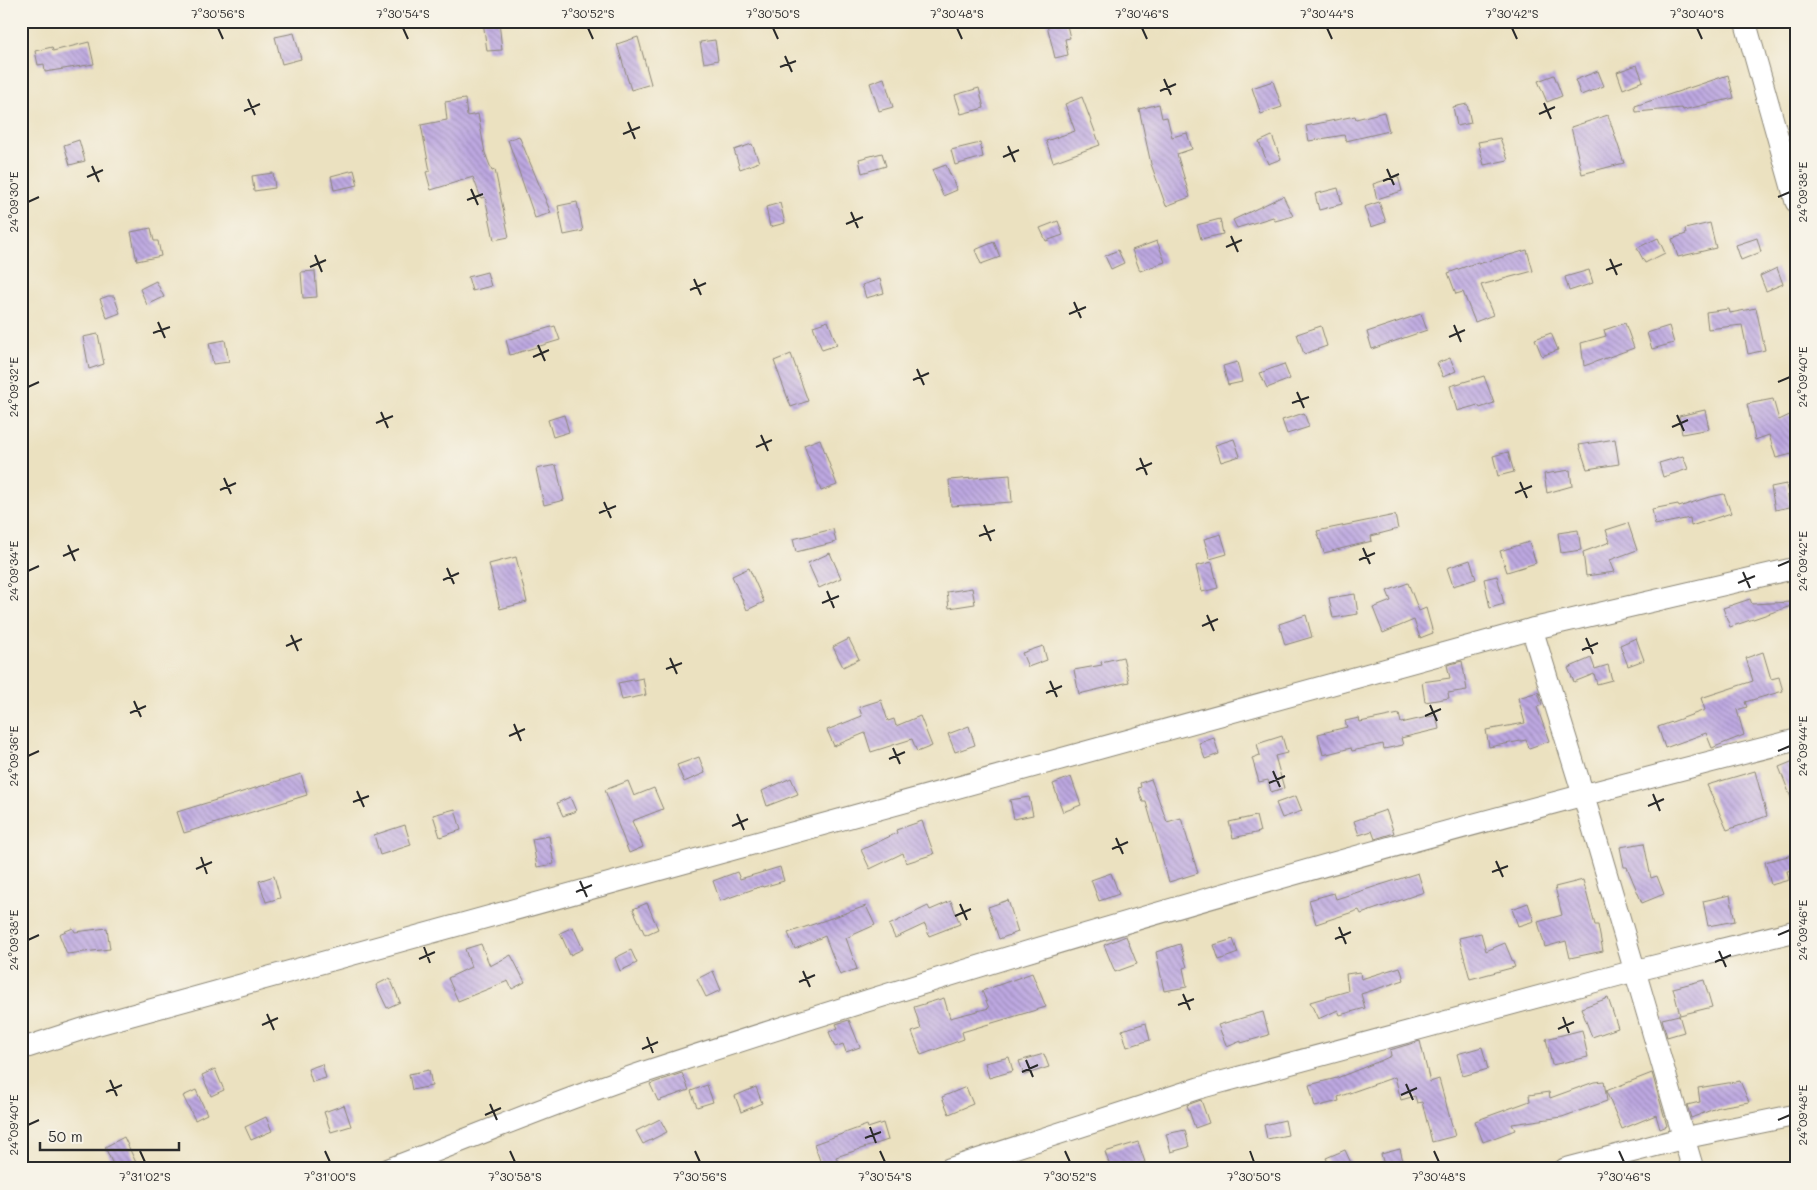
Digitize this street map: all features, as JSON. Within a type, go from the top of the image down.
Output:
[{"type":"street","points":[[1745,21],[1796,202]]},
{"type":"street","points":[[21,1049],[92,1026],[1532,629],[1796,568]]},
{"type":"street","points":[[1532,629],[1694,1169]]},
{"type":"street","points":[[389,1169],[641,1073],[934,981],[1209,898],[1583,794],[1796,740]]},
{"type":"street","points":[[949,1169],[1199,1088],[1634,971],[1796,931]]},
{"type":"street","points":[[1565,1169],[1684,1138],[1796,1115]]},
{"type":"building","points":[[483,21],[499,21],[502,50],[487,51]]},
{"type":"building","points":[[1046,21],[1066,21],[1070,38],[1065,39],[1068,55],[1055,58]]},
{"type":"building","points":[[294,33],[301,59],[282,64],[275,37]]},
{"type":"building","points":[[638,37],[651,84],[631,90],[617,44]]},
{"type":"building","points":[[715,40],[718,60],[704,63],[700,42]]},
{"type":"building","points":[[89,42],[94,64],[45,72],[44,64],[38,65],[35,51],[52,47],[53,51]]},
{"type":"building","points":[[1637,65],[1643,81],[1623,89],[1617,72]]},
{"type":"building","points":[[1598,71],[1604,86],[1581,95],[1575,80]]},
{"type":"building","points":[[1554,75],[1562,96],[1547,102],[1538,81]]},
{"type":"building","points":[[1728,75],[1734,98],[1683,110],[1682,108],[1636,112],[1635,106]]},
{"type":"building","points":[[884,78],[893,107],[879,111],[870,83]]},
{"type":"building","points":[[1273,81],[1282,107],[1261,114],[1252,88]]},
{"type":"building","points":[[979,88],[984,108],[961,114],[955,95]]},
{"type":"building","points":[[1082,97],[1100,145],[1053,162],[1046,141],[1075,131],[1065,104]]},
{"type":"building","points":[[465,99],[467,116],[478,114],[485,153],[492,171],[495,170],[509,237],[494,240],[485,197],[481,198],[473,177],[431,190],[426,172],[430,171],[421,125],[447,120],[445,102]]},
{"type":"building","points":[[1159,104],[1162,118],[1167,117],[1172,137],[1187,133],[1192,149],[1177,154],[1190,197],[1166,206],[1151,164],[1139,109]]},
{"type":"building","points":[[1467,104],[1471,123],[1457,126],[1453,107]]},
{"type":"building","points":[[1384,112],[1389,131],[1346,141],[1344,135],[1309,141],[1306,126],[1355,116],[1356,119]]},
{"type":"building","points":[[1608,115],[1624,163],[1582,174],[1571,127]]},
{"type":"building","points":[[519,136],[551,213],[535,218],[508,140]]},
{"type":"building","points":[[1272,136],[1281,159],[1268,164],[1259,142]]},
{"type":"building","points":[[1500,138],[1508,160],[1484,165],[1478,142]]},
{"type":"building","points":[[79,140],[85,161],[70,165],[64,145]]},
{"type":"building","points":[[980,143],[983,157],[955,165],[951,150]]},
{"type":"building","points":[[752,144],[759,162],[740,169],[734,150]]},
{"type":"building","points":[[882,153],[886,166],[862,173],[859,159]]},
{"type":"building","points":[[946,165],[957,190],[943,196],[932,170]]},
{"type":"building","points":[[354,170],[358,185],[334,190],[331,176]]},
{"type":"building","points":[[273,173],[275,188],[254,191],[252,176]]},
{"type":"building","points":[[1398,176],[1402,191],[1377,199],[1373,184]]},
{"type":"building","points":[[1338,188],[1342,204],[1319,210],[1315,194]]},
{"type":"building","points":[[1283,196],[1293,216],[1275,221],[1273,217],[1237,228],[1233,220]]},
{"type":"building","points":[[577,202],[583,231],[564,235],[558,206]]},
{"type":"building","points":[[1379,202],[1386,222],[1371,227],[1364,207]]},
{"type":"building","points":[[780,203],[785,223],[770,227],[766,207]]},
{"type":"building","points":[[1220,219],[1223,234],[1201,239],[1197,225]]},
{"type":"building","points":[[1058,221],[1063,235],[1046,241],[1040,228]]},
{"type":"building","points":[[1710,223],[1716,248],[1678,257],[1672,239],[1686,234],[1685,229]]},
{"type":"building","points":[[151,228],[154,241],[158,241],[161,256],[137,261],[131,232]]},
{"type":"building","points":[[1658,238],[1665,253],[1645,263],[1637,248]]},
{"type":"building","points":[[1757,238],[1761,252],[1741,260],[1736,245]]},
{"type":"building","points":[[1157,241],[1165,262],[1140,271],[1132,250]]},
{"type":"building","points":[[994,242],[1000,257],[981,264],[975,250]]},
{"type":"building","points":[[1118,250],[1124,263],[1111,269],[1105,256]]},
{"type":"building","points":[[1527,250],[1533,271],[1481,285],[1493,315],[1475,322],[1463,292],[1456,294],[1448,273],[1478,262],[1478,264]]},
{"type":"building","points":[[1777,268],[1783,284],[1766,291],[1760,276]]},
{"type":"building","points":[[1589,270],[1593,283],[1569,291],[1565,277]]},
{"type":"building","points":[[315,271],[317,297],[303,298],[301,272]]},
{"type":"building","points":[[487,272],[491,286],[472,291],[468,277]]},
{"type":"building","points":[[880,279],[884,293],[866,298],[862,285]]},
{"type":"building","points":[[156,281],[164,297],[147,305],[140,289]]},
{"type":"building","points":[[114,296],[120,313],[107,318],[100,299]]},
{"type":"building","points":[[1756,308],[1765,350],[1748,354],[1742,325],[1708,329],[1706,312],[1729,309],[1730,313]]},
{"type":"building","points":[[1421,314],[1427,330],[1372,349],[1367,332]]},
{"type":"building","points":[[828,321],[837,345],[822,350],[813,326]]},
{"type":"building","points":[[1625,323],[1634,348],[1584,366],[1581,343],[1606,336],[1604,330]]},
{"type":"building","points":[[555,326],[560,340],[510,355],[506,340]]},
{"type":"building","points":[[1321,326],[1327,346],[1304,354],[1297,334]]},
{"type":"building","points":[[1669,326],[1674,343],[1652,349],[1647,333]]},
{"type":"building","points":[[1551,333],[1558,350],[1542,356],[1535,339]]},
{"type":"building","points":[[98,334],[104,364],[89,369],[83,337]]},
{"type":"building","points":[[225,340],[229,362],[213,364],[209,343]]},
{"type":"building","points":[[791,354],[808,401],[791,407],[774,361]]},
{"type":"building","points":[[1450,358],[1456,371],[1443,377],[1437,363]]},
{"type":"building","points":[[1237,362],[1242,382],[1228,385],[1223,366]]},
{"type":"building","points":[[1284,364],[1290,379],[1267,388],[1260,373]]},
{"type":"building","points":[[1484,376],[1494,403],[1480,408],[1478,405],[1457,411],[1450,386]]},
{"type":"building","points":[[1773,399],[1779,420],[1796,412],[1796,453],[1776,458],[1769,435],[1755,440],[1747,404]]},
{"type":"building","points":[[1705,410],[1709,429],[1682,434],[1679,416]]},
{"type":"building","points":[[1304,413],[1309,427],[1287,434],[1282,420]]},
{"type":"building","points":[[564,415],[569,432],[553,437],[548,420]]},
{"type":"building","points":[[820,439],[837,485],[821,491],[804,445]]},
{"type":"building","points":[[1234,439],[1240,456],[1221,462],[1215,445]]},
{"type":"building","points":[[1615,439],[1619,464],[1587,469],[1579,445]]},
{"type":"building","points":[[1508,452],[1514,472],[1498,476],[1493,456]]},
{"type":"building","points":[[1683,456],[1688,469],[1663,477],[1659,463]]},
{"type":"building","points":[[556,465],[564,500],[544,505],[536,469]]},
{"type":"building","points":[[1570,470],[1572,486],[1547,493],[1544,474]]},
{"type":"building","points":[[1010,475],[1012,502],[951,506],[949,480]]},
{"type":"building","points":[[1786,484],[1790,507],[1775,510],[1771,487]]},
{"type":"building","points":[[1724,494],[1731,513],[1691,526],[1690,518],[1655,525],[1652,509],[1678,504],[1679,507]]},
{"type":"building","points":[[1395,515],[1398,529],[1371,536],[1372,541],[1324,553],[1317,531]]},
{"type":"building","points":[[1628,523],[1637,550],[1610,560],[1615,572],[1586,576],[1583,552],[1610,542],[1606,530]]},
{"type":"building","points":[[833,529],[836,542],[796,552],[793,539]]},
{"type":"building","points":[[1578,530],[1581,550],[1561,553],[1558,533]]},
{"type":"building","points":[[1221,534],[1227,554],[1210,559],[1204,539]]},
{"type":"building","points":[[1529,542],[1536,563],[1507,572],[1500,551]]},
{"type":"building","points":[[830,553],[841,578],[819,588],[808,563]]},
{"type":"building","points":[[516,557],[527,602],[500,609],[489,564]]},
{"type":"building","points":[[1470,560],[1476,579],[1453,586],[1447,568]]},
{"type":"building","points":[[1212,562],[1218,588],[1202,592],[1196,566]]},
{"type":"building","points":[[749,568],[764,602],[747,610],[732,576]]},
{"type":"building","points":[[1497,576],[1504,604],[1490,608],[1484,579]]},
{"type":"building","points":[[1408,583],[1419,611],[1426,608],[1433,633],[1420,638],[1414,620],[1383,633],[1373,608],[1391,601],[1387,591]]},
{"type":"building","points":[[972,588],[975,604],[949,608],[947,592]]},
{"type":"building","points":[[1355,594],[1358,614],[1333,618],[1329,598]]},
{"type":"building","points":[[1750,599],[1752,604],[1790,602],[1791,606],[1730,627],[1723,608]]},
{"type":"building","points":[[1306,615],[1312,637],[1285,645],[1279,624]]},
{"type":"building","points":[[1636,638],[1644,660],[1628,666],[1620,645]]},
{"type":"building","points":[[849,639],[859,659],[843,667],[833,647]]},
{"type":"building","points":[[1043,646],[1047,660],[1028,667],[1022,653]]},
{"type":"building","points":[[1763,652],[1771,679],[1779,677],[1783,691],[1745,702],[1747,707],[1737,710],[1744,735],[1712,748],[1706,733],[1665,748],[1658,727],[1705,710],[1701,698],[1753,681],[1746,658]]},
{"type":"building","points":[[1123,657],[1129,682],[1079,694],[1074,670],[1102,665],[1101,662]]},
{"type":"building","points":[[1591,658],[1595,669],[1608,665],[1612,680],[1597,684],[1594,674],[1574,682],[1568,668]]},
{"type":"building","points":[[1462,661],[1467,690],[1448,693],[1449,698],[1425,702],[1422,682],[1450,678],[1447,665]]},
{"type":"building","points":[[643,678],[646,695],[622,700],[618,683]]},
{"type":"building","points":[[1538,692],[1542,705],[1537,707],[1549,741],[1529,748],[1526,740],[1489,747],[1486,730],[1525,723],[1518,698]]},
{"type":"building","points":[[881,700],[888,721],[894,719],[896,726],[920,716],[932,746],[917,752],[912,739],[871,752],[865,733],[834,746],[827,730],[862,716],[859,707]]},
{"type":"building","points":[[1399,714],[1401,723],[1436,715],[1439,729],[1401,738],[1403,745],[1384,749],[1383,744],[1352,751],[1351,748],[1323,755],[1318,734],[1347,727],[1345,721],[1359,718],[1360,722]]},
{"type":"building","points":[[969,726],[975,745],[955,752],[948,734]]},
{"type":"building","points":[[1282,736],[1287,753],[1275,756],[1284,788],[1271,792],[1268,780],[1259,782],[1252,758],[1260,755],[1257,744]]},
{"type":"building","points":[[1214,738],[1219,754],[1205,759],[1199,743]]},
{"type":"building","points":[[699,757],[705,773],[684,782],[677,765]]},
{"type":"building","points":[[1796,760],[1796,808],[1795,808],[1779,767]]},
{"type":"building","points":[[1755,771],[1767,816],[1727,830],[1707,785]]},
{"type":"building","points":[[301,774],[307,795],[184,833],[177,812]]},
{"type":"building","points":[[1071,777],[1081,805],[1063,812],[1053,784]]},
{"type":"building","points":[[791,778],[798,794],[767,806],[762,791]]},
{"type":"building","points":[[1151,779],[1167,822],[1181,818],[1198,873],[1169,882],[1146,802],[1143,802],[1138,788],[1141,787],[1140,783]]},
{"type":"building","points":[[628,781],[634,796],[654,788],[663,809],[632,821],[643,847],[629,853],[605,790]]},
{"type":"building","points":[[1296,796],[1302,811],[1282,818],[1276,803]]},
{"type":"building","points":[[570,797],[576,811],[563,816],[557,803]]},
{"type":"building","points":[[1029,797],[1033,815],[1014,819],[1010,800]]},
{"type":"building","points":[[455,809],[461,830],[440,837],[433,815]]},
{"type":"building","points":[[1386,810],[1394,833],[1375,839],[1372,831],[1359,835],[1354,821]]},
{"type":"building","points":[[1256,816],[1260,832],[1233,838],[1229,822]]},
{"type":"building","points":[[922,821],[934,854],[906,863],[903,853],[870,869],[861,850],[897,833],[896,830]]},
{"type":"building","points":[[405,825],[411,845],[380,855],[374,835]]},
{"type":"building","points":[[549,836],[554,864],[537,867],[532,839]]},
{"type":"building","points":[[1644,843],[1651,878],[1657,876],[1664,894],[1642,903],[1627,867],[1624,867],[1620,847]]},
{"type":"building","points":[[1796,854],[1796,870],[1787,871],[1789,880],[1771,885],[1765,862]]},
{"type":"building","points":[[780,867],[784,881],[762,886],[720,901],[713,881],[737,872],[740,879]]},
{"type":"building","points":[[1111,873],[1119,894],[1099,901],[1091,880]]},
{"type":"building","points":[[1418,873],[1424,892],[1361,914],[1359,910],[1316,924],[1309,900],[1334,893],[1336,899]]},
{"type":"building","points":[[274,876],[280,898],[266,902],[259,881]]},
{"type":"building","points":[[1583,880],[1595,925],[1598,925],[1603,951],[1570,958],[1566,941],[1545,947],[1538,922],[1562,915],[1555,887]]},
{"type":"building","points":[[1730,895],[1735,921],[1708,926],[1703,901]]},
{"type":"building","points":[[1008,900],[1018,932],[999,939],[988,907]]},
{"type":"building","points":[[951,901],[960,924],[929,936],[925,924],[895,938],[889,925],[928,906],[930,910]]},
{"type":"building","points":[[647,903],[658,929],[645,935],[633,909]]},
{"type":"building","points":[[1528,903],[1534,921],[1518,926],[1512,909]]},
{"type":"building","points":[[866,906],[875,925],[846,938],[857,969],[840,975],[825,936],[795,949],[788,933]]},
{"type":"building","points":[[573,927],[583,949],[570,955],[560,933]]},
{"type":"building","points":[[73,928],[75,932],[107,928],[110,949],[67,954],[59,934]]},
{"type":"building","points":[[1481,933],[1486,951],[1505,943],[1515,967],[1470,979],[1459,938]]},
{"type":"building","points":[[1126,936],[1137,964],[1115,972],[1104,945]]},
{"type":"building","points":[[1233,939],[1238,953],[1219,960],[1214,945]]},
{"type":"building","points":[[481,944],[490,966],[511,955],[525,982],[512,989],[508,981],[458,1001],[448,978],[471,967],[465,949]]},
{"type":"building","points":[[1180,944],[1187,967],[1183,968],[1187,987],[1164,991],[1156,952]]},
{"type":"building","points":[[631,950],[637,963],[620,971],[615,958]]},
{"type":"building","points":[[1400,967],[1404,980],[1361,994],[1365,1008],[1340,1015],[1338,1010],[1318,1019],[1310,1002],[1348,991],[1346,974],[1360,972],[1361,979]]},
{"type":"building","points":[[713,971],[721,990],[706,997],[697,979]]},
{"type":"building","points":[[1032,973],[1046,1007],[962,1032],[964,1039],[921,1055],[912,1032],[921,1029],[914,1007],[944,998],[950,1018],[989,1008],[982,991]]},
{"type":"building","points":[[390,978],[400,1002],[387,1008],[376,985]]},
{"type":"building","points":[[1704,980],[1712,1007],[1680,1015],[1673,988]]},
{"type":"building","points":[[1608,998],[1618,1028],[1592,1037],[1581,1008]]},
{"type":"building","points":[[1263,1012],[1269,1035],[1241,1043],[1241,1041],[1227,1047],[1218,1025]]},
{"type":"building","points":[[1679,1015],[1684,1032],[1667,1037],[1662,1019]]},
{"type":"building","points":[[849,1020],[860,1047],[846,1052],[843,1044],[835,1047],[829,1032],[838,1028],[836,1024]]},
{"type":"building","points":[[1146,1023],[1150,1040],[1127,1047],[1122,1030]]},
{"type":"building","points":[[1582,1030],[1588,1057],[1552,1065],[1546,1039]]},
{"type":"building","points":[[1420,1041],[1430,1082],[1439,1079],[1455,1136],[1432,1142],[1422,1102],[1417,1103],[1415,1096],[1401,1100],[1395,1077],[1338,1097],[1339,1101],[1315,1107],[1309,1085],[1337,1078],[1380,1061],[1391,1056],[1390,1050]]},
{"type":"building","points":[[1482,1047],[1488,1069],[1463,1076],[1457,1054]]},
{"type":"building","points":[[1044,1054],[1049,1067],[1024,1075],[1019,1061]]},
{"type":"building","points":[[1009,1057],[1013,1071],[989,1078],[985,1063]]},
{"type":"building","points":[[322,1064],[326,1078],[312,1082],[308,1069]]},
{"type":"building","points":[[215,1069],[224,1090],[211,1096],[202,1075]]},
{"type":"building","points":[[429,1070],[432,1086],[412,1090],[409,1074]]},
{"type":"building","points":[[682,1073],[689,1090],[658,1101],[650,1084]]},
{"type":"building","points":[[1652,1073],[1667,1126],[1660,1129],[1656,1115],[1622,1129],[1606,1091]]},
{"type":"building","points":[[1604,1081],[1607,1101],[1562,1117],[1512,1124],[1515,1130],[1483,1142],[1475,1121],[1530,1101],[1529,1095],[1549,1092],[1550,1098],[1594,1082]]},
{"type":"building","points":[[1740,1081],[1749,1102],[1719,1107],[1691,1118],[1687,1105],[1700,1102],[1698,1088]]},
{"type":"building","points":[[707,1085],[713,1102],[697,1107],[691,1091]]},
{"type":"building","points":[[756,1087],[762,1103],[741,1112],[735,1096]]},
{"type":"building","points":[[966,1087],[973,1104],[949,1114],[942,1097]]},
{"type":"building","points":[[196,1090],[207,1114],[195,1120],[183,1096]]},
{"type":"building","points":[[1201,1100],[1209,1123],[1195,1128],[1187,1105]]},
{"type":"building","points":[[344,1105],[351,1126],[331,1132],[324,1112]]},
{"type":"building","points":[[266,1117],[272,1131],[251,1140],[245,1127]]},
{"type":"building","points":[[660,1119],[667,1132],[643,1144],[636,1131]]},
{"type":"building","points":[[1285,1120],[1288,1135],[1267,1139],[1264,1125]]},
{"type":"building","points":[[883,1123],[888,1140],[836,1157],[840,1169],[823,1169],[814,1144],[867,1125],[868,1128]]},
{"type":"building","points":[[1185,1130],[1189,1147],[1171,1152],[1166,1134]]},
{"type":"building","points":[[124,1137],[139,1169],[115,1169],[105,1147]]},
{"type":"building","points":[[1138,1142],[1145,1162],[1122,1169],[1111,1169],[1105,1152]]},
{"type":"building","points":[[1400,1149],[1405,1169],[1385,1169],[1381,1154]]},
{"type":"building","points":[[1345,1150],[1351,1163],[1331,1169],[1326,1158]]}]
